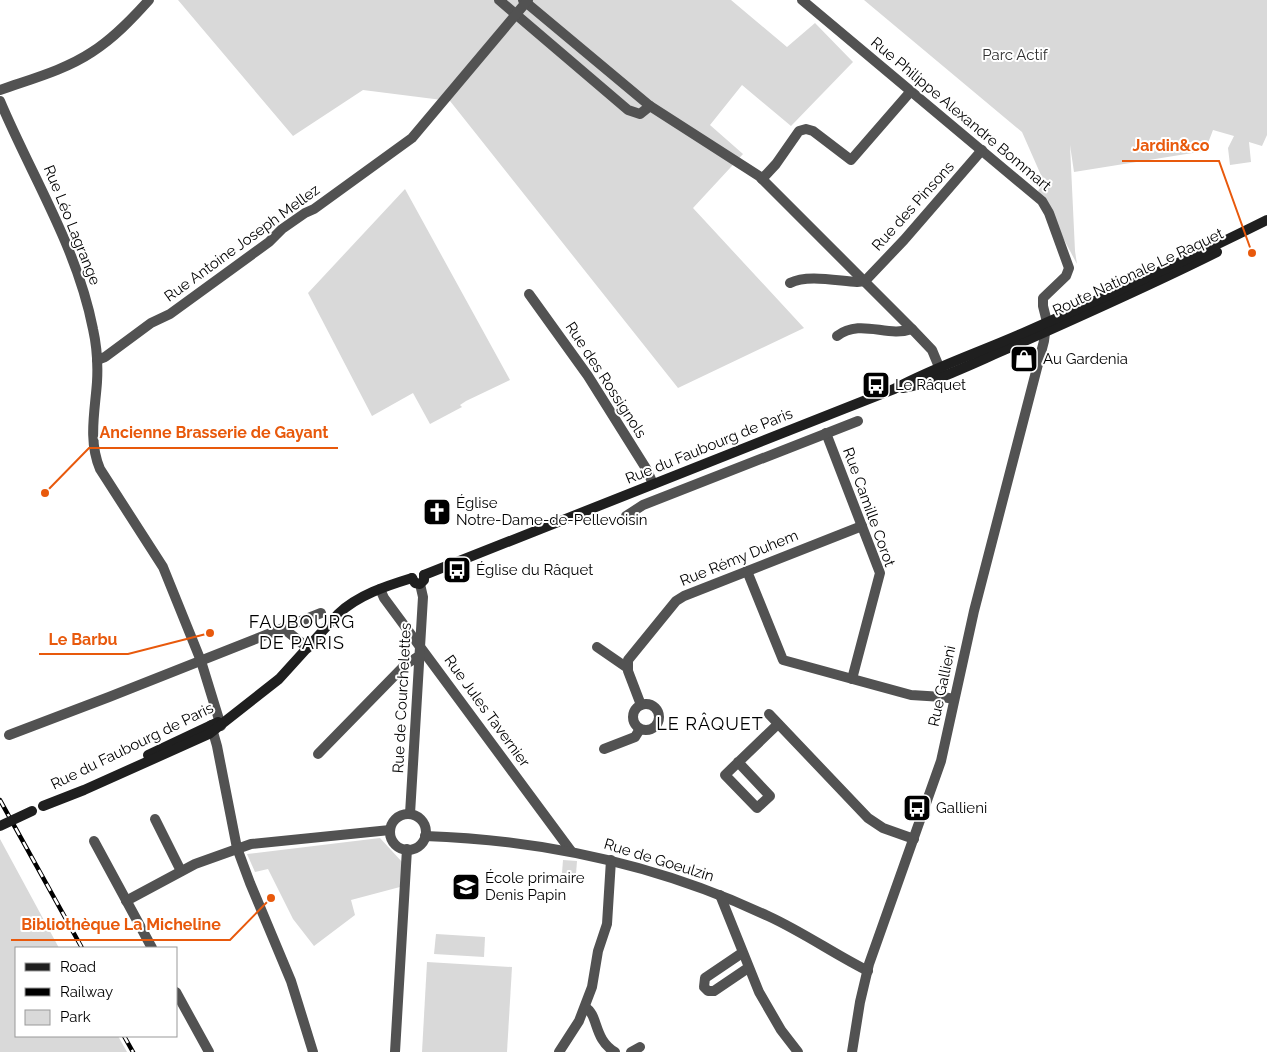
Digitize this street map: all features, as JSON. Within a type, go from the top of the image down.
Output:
[{"type":"main road","name":"Route Nationale Le Raquet","points":[[1080,308],[1267,220]]},
{"type":"main road","name":"Route Nationale Le Raquet","points":[[1047,328],[1176,273],[1267,227]]},
{"type":"main road","name":"Rue du Faubourg de Paris","points":[[0,826],[98,778],[216,726],[272,685],[342,610],[352,602],[380,589],[419,579],[653,484],[941,372],[1047,328],[1080,308]]},
{"type":"street","points":[[0,90],[45,75],[86,56],[119,31],[149,0]]},
{"type":"street","points":[[499,0],[628,110],[640,114],[650,106]]},
{"type":"street","name":"Rue Philippe Alexandre Bommart","points":[[802,0],[1040,199],[1049,213],[1068,268],[1066,276],[1043,298],[1047,328]]},
{"type":"street","points":[[526,1],[650,106],[762,179],[912,328],[932,350],[941,372]]},
{"type":"street","name":"Rue Antoine Joseph Mellez","points":[[97,360],[152,323],[170,314],[269,242],[282,229],[314,209],[402,146],[415,135],[526,1]]},
{"type":"street","points":[[762,179],[779,161],[796,134],[803,130],[810,129],[851,160],[911,91]]},
{"type":"street","name":"Rue Léo Lagrange","points":[[0,101],[47,200],[74,265],[91,319],[97,360],[93,437],[96,456],[100,468],[163,567],[201,661],[216,726],[237,848],[291,981],[313,1052]]},
{"type":"street","name":"Rue des Pinsons","points":[[865,281],[910,234],[982,150]]},
{"type":"street","points":[[790,283],[807,279],[865,281]]},
{"type":"street","name":"Rue des Rossignols","points":[[529,294],[588,376],[647,470],[653,484]]},
{"type":"street","points":[[837,336],[846,330],[854,328],[902,331],[912,328]]},
{"type":"street","name":"Rue Gallieni","points":[[852,1052],[868,971],[939,768],[974,611],[1047,328]]},
{"type":"street","name":"Rue du Faubourg de Paris","points":[[626,516],[643,505],[858,421]]},
{"type":"street","name":"Rue Camille Corot","points":[[826,433],[880,575],[852,679]]},
{"type":"street","name":"Rue Rémy Duhem","points":[[626,666],[630,657],[680,598],[862,526]]},
{"type":"street","points":[[747,571],[781,659],[911,695],[954,699]]},
{"type":"street","name":"Rue de Courchelettes","points":[[410,814],[423,594],[419,579]]},
{"type":"street","name":"Rue Jules Tavernier","points":[[380,589],[384,598],[420,651],[571,851]]},
{"type":"street","points":[[9,735],[321,613]]},
{"type":"street","points":[[283,628],[308,648]]},
{"type":"street","points":[[598,648],[626,666],[641,705]]},
{"type":"street","points":[[318,754],[420,651]]},
{"type":"street","points":[[641,705],[653,706],[658,711],[657,724],[653,728],[647,730],[640,729],[635,724],[633,717],[635,710],[641,705]]},
{"type":"street","points":[[768,714],[868,818],[883,828],[914,839]]},
{"type":"street","points":[[738,762],[770,796],[757,808],[725,775],[738,762],[778,724]]},
{"type":"street","points":[[604,749],[635,737],[640,729]]},
{"type":"street","points":[[404,814],[410,814],[418,817],[422,822],[425,827],[425,836],[418,846],[407,850],[394,844],[390,836],[390,830],[397,818],[404,814]]},
{"type":"street","points":[[155,819],[181,871]]},
{"type":"street","points":[[126,901],[181,871],[237,848],[257,843],[390,830]]},
{"type":"street","name":"Rue de Goeulzin","points":[[425,836],[497,840],[571,851],[611,860],[682,881],[720,895],[784,924],[868,971]]},
{"type":"street","points":[[94,841],[151,947]]},
{"type":"street","points":[[395,1052],[407,850]]},
{"type":"street","points":[[559,1052],[575,1029],[592,987],[599,947],[606,930],[611,860]]},
{"type":"street","points":[[720,895],[748,968],[776,1022],[798,1052]]},
{"type":"street","points":[[742,953],[705,978],[704,987],[708,991],[714,991],[748,968]]},
{"type":"street","points":[[178,996],[209,1052]]},
{"type":"street","points":[[585,1007],[591,1011],[602,1040],[615,1052]]},
{"type":"green space","points":[[178,0],[731,0],[787,47],[815,23],[853,62],[791,126],[742,85],[710,125],[743,154],[693,208],[804,328],[678,388],[450,101],[363,90],[293,136]]},
{"type":"green space","name":"Parc Actif","points":[[864,0],[1267,0],[1267,135],[1262,146],[1249,142],[1251,162],[1230,165],[1228,148],[1234,136],[1213,130],[1205,151],[1074,172],[1070,145],[1077,264],[1038,191],[1044,182],[1022,132]]},
{"type":"green space","points":[[405,189],[510,380],[466,401],[460,405],[462,407],[430,424],[413,393],[372,416],[308,293]]},
{"type":"green space","points":[[380,838],[403,863],[400,887],[351,900],[355,915],[314,946],[293,919],[268,869],[255,872],[247,854]]},
{"type":"green space","points":[[0,839],[58,947],[15,947],[15,1037],[119,1037],[127,1052],[0,1052]]},
{"type":"green space","points":[[563,860],[577,861],[576,874],[562,873]]},
{"type":"green space","points":[[436,934],[485,937],[484,957],[434,954]]},
{"type":"green space","points":[[427,962],[512,967],[507,1052],[422,1052]]},
{"type":"railway","points":[[0,800],[81,947]]},
{"type":"railway","points":[[125,1037],[133,1052]]},
{"type":"place","name":"Jardin&co","points":[[1252,253]]},
{"type":"place","name":"Au Gardenia","points":[[1024,359]]},
{"type":"place","name":"Le Râquet","points":[[876,385]]},
{"type":"place","name":"Ancienne Brasserie de Gayant","points":[[45,493]]},
{"type":"place","name":"Église Notre-Dame-de-Pellevoisin","points":[[437,512]]},
{"type":"place","name":"Église du Râquet","points":[[457,570]]},
{"type":"place","name":"Le Barbu","points":[[210,633]]},
{"type":"place","name":"Gallieni","points":[[917,808]]},
{"type":"place","name":"École primaire Denis Papin","points":[[466,887]]},
{"type":"place","name":"Bibliothèque La Micheline","points":[[271,898]]},
{"type":"district","name":"FAUBOURG DE PARIS","points":[[302,632]]},
{"type":"district","name":"LE RÂQUET","points":[[710,724]]}]
